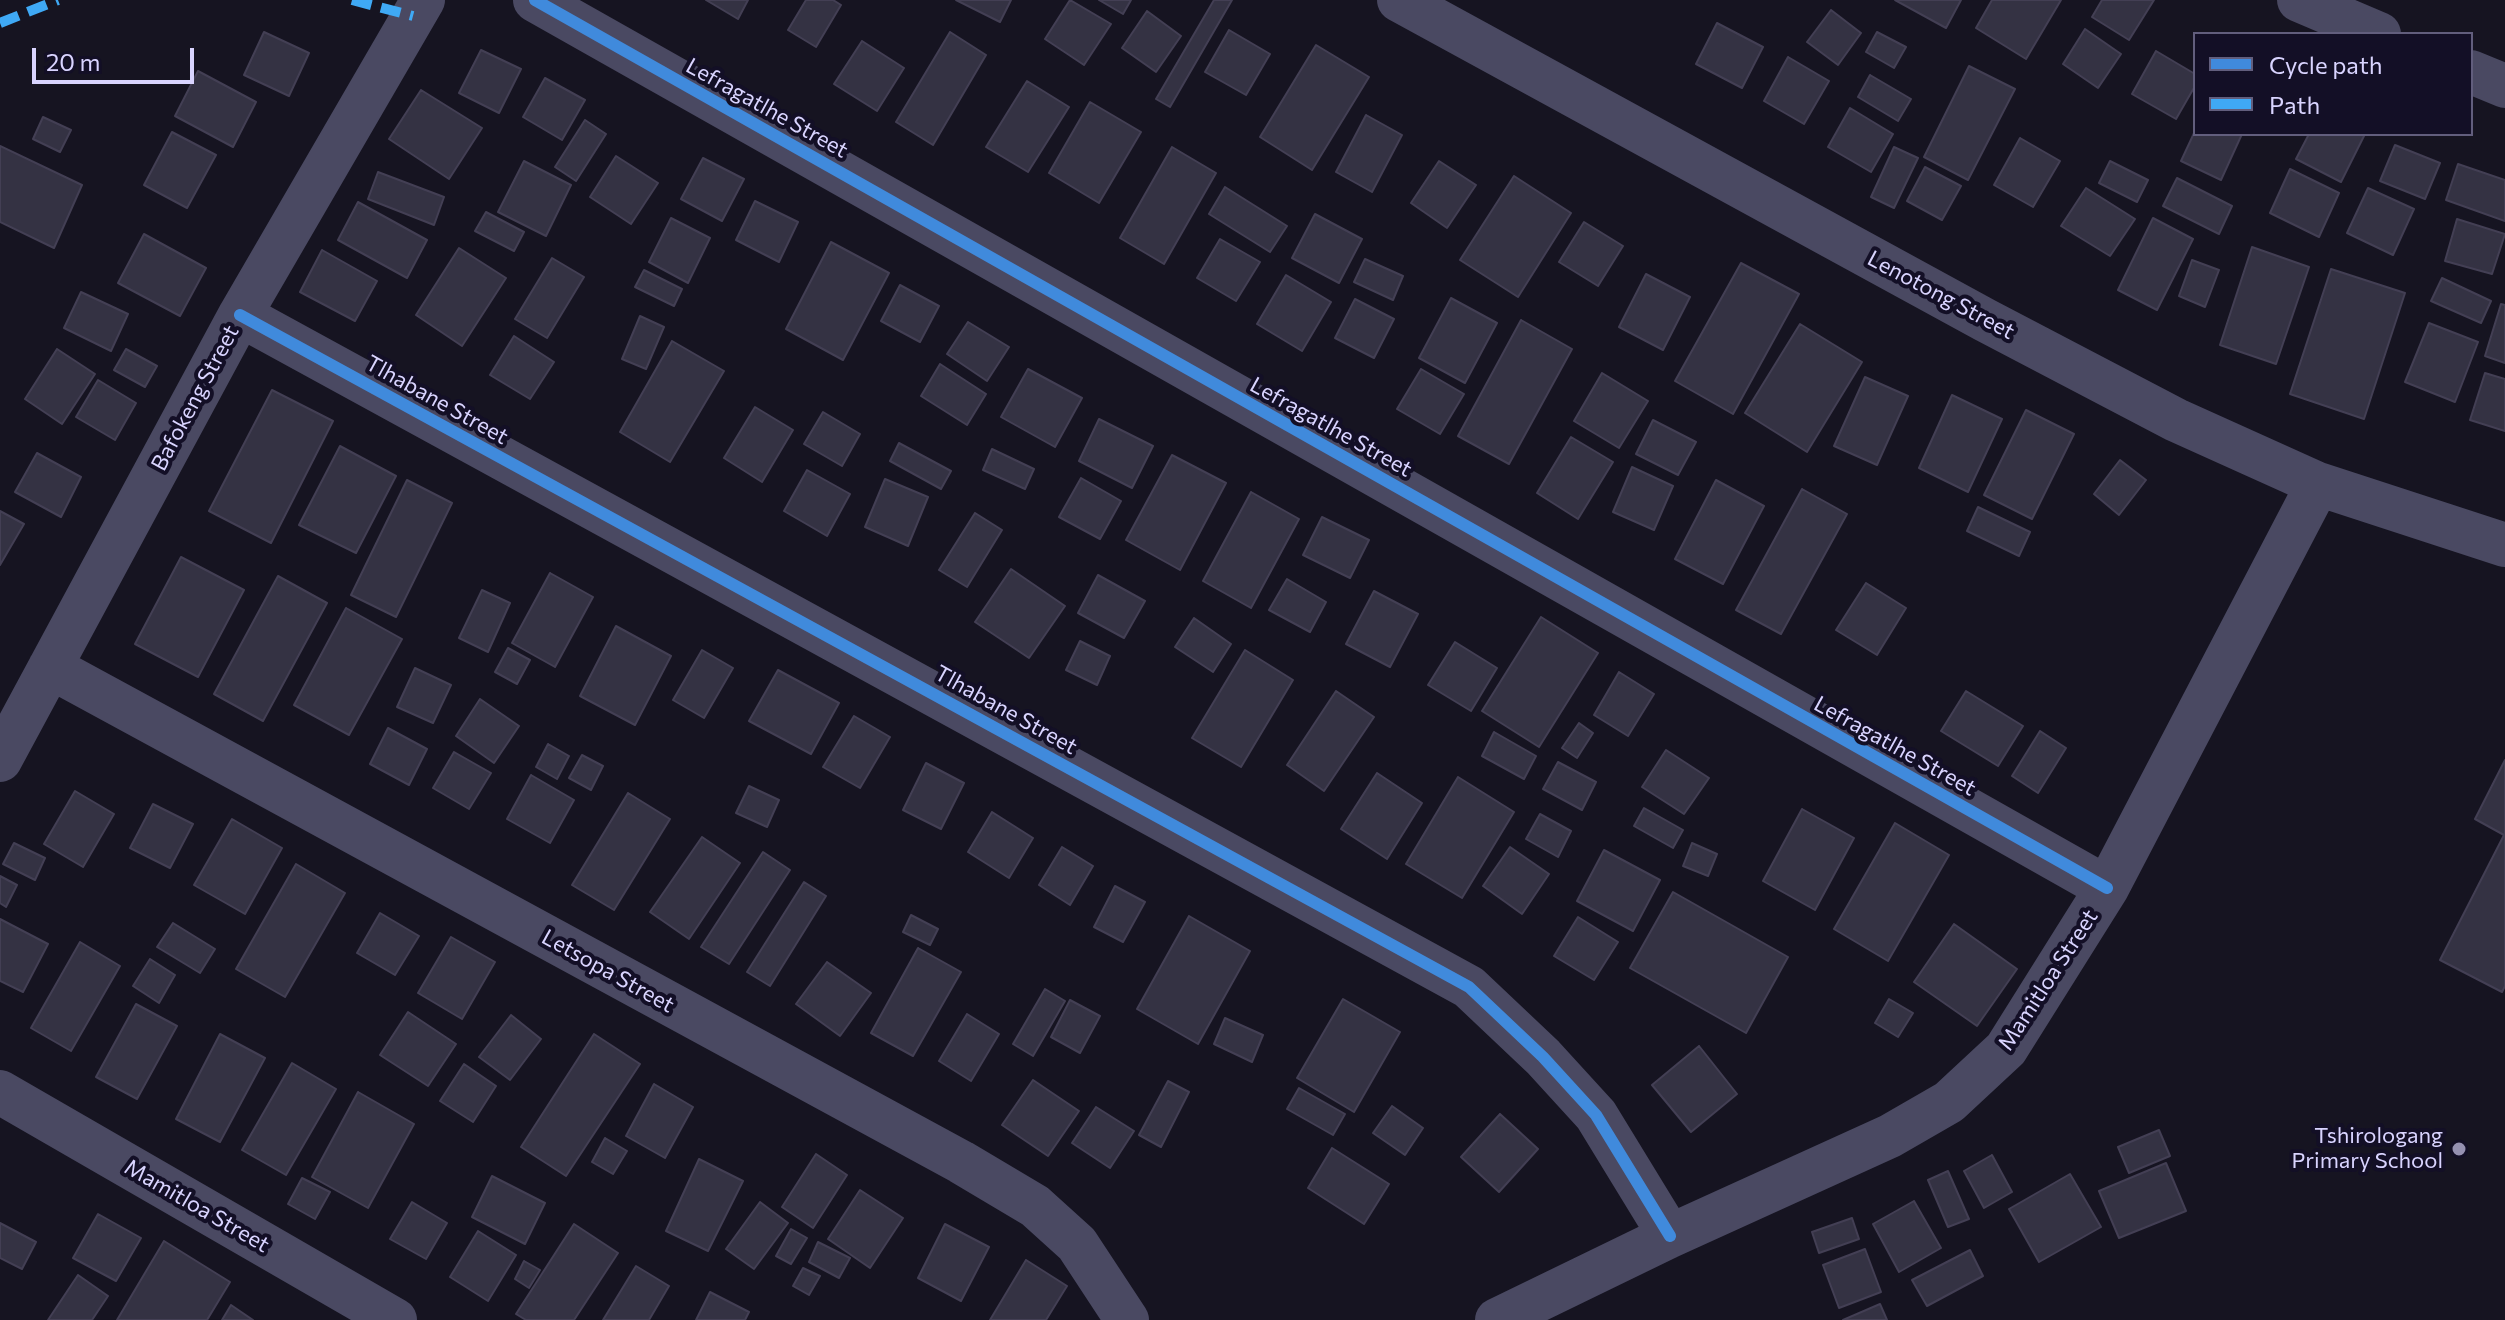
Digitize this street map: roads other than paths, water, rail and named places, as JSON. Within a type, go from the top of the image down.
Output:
[{"type":"street","name":"Bafokeng Street","points":[[0,760],[240,315],[423,0]]},
{"type":"street","name":"Lefragatlhe Street","points":[[535,0],[2107,888]]},
{"type":"street","name":"Lenotong Street","points":[[1399,0],[2176,420],[2318,484],[2505,545]]},
{"type":"street","points":[[2299,0],[2374,32]]},
{"type":"street","points":[[2473,73],[2505,86]]},
{"type":"street","name":"Tlhabane Street","points":[[240,315],[1469,987],[1543,1057],[1596,1115],[1670,1236]]},
{"type":"street","name":"Mamitloa Street","points":[[1497,1320],[1670,1236],[1890,1136],[1949,1102],[2006,1049],[2107,888],[2318,484]]},
{"type":"street","name":"Letsopa Street","points":[[50,667],[961,1162],[1035,1206],[1077,1244],[1127,1320]]},
{"type":"street","name":"Mamitloa Street","points":[[0,1092],[395,1320]]},
{"type":"place","name":"Tshirologang Primary School","points":[[2459,1149]]}]
